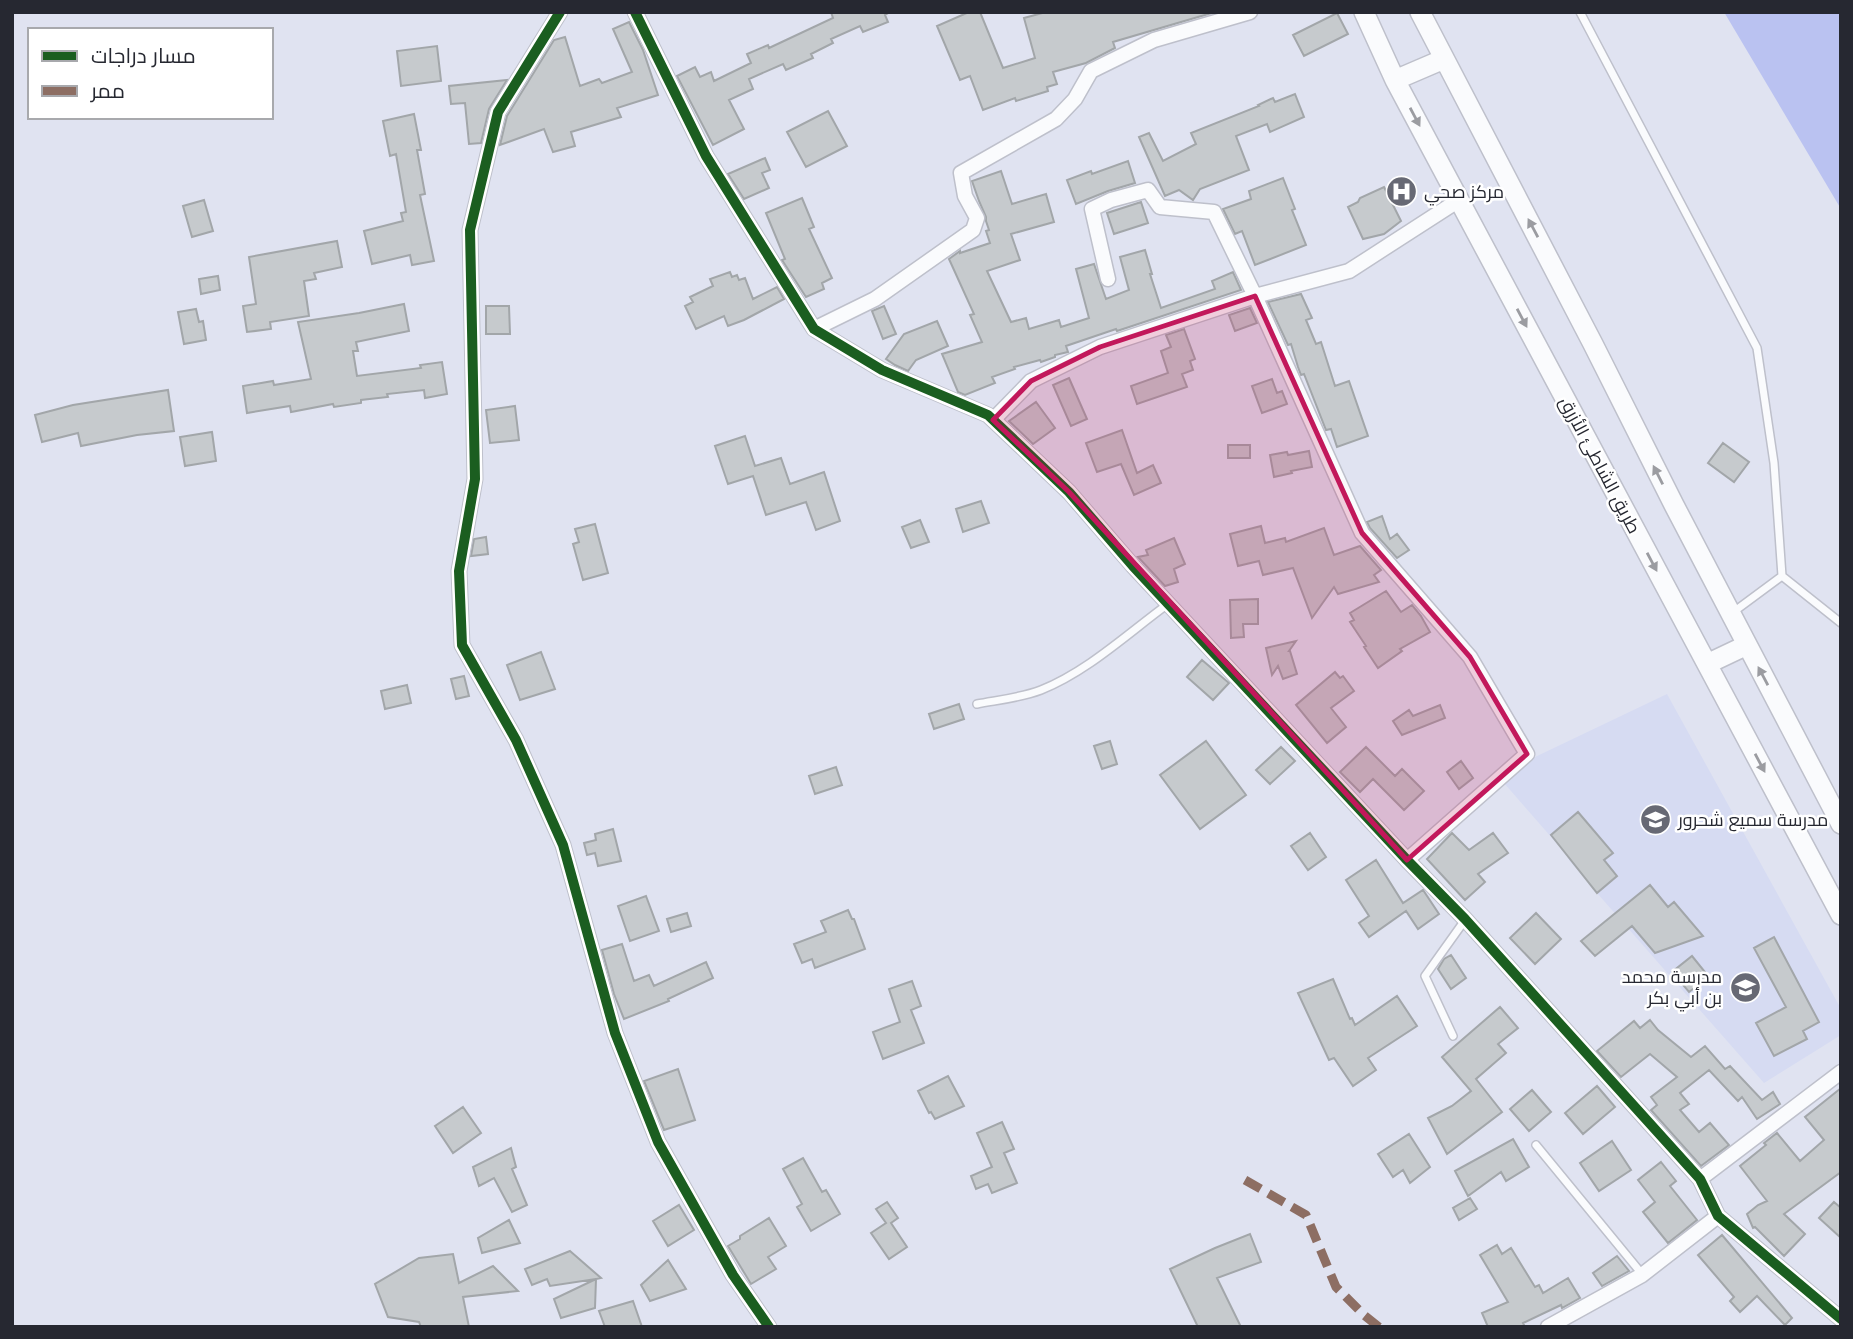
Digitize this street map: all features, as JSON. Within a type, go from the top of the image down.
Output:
[{"type":"main road","name":"طريق الشاطئ الأزرق","points":[[1364,12],[1395,80],[1841,915]]},
{"type":"main road","points":[[1420,12],[1841,824]]},
{"type":"main road","points":[[1395,80],[1444,59]]},
{"type":"main road","points":[[1707,664],[1747,645]]},
{"type":"street","points":[[559,12],[498,112],[470,230],[475,480],[459,572],[462,645],[516,740],[564,845],[615,1033],[658,1142],[733,1275],[769,1327]]},
{"type":"street","points":[[635,12],[706,156],[814,329],[882,370],[988,415],[1069,492],[1168,604],[1465,919],[1700,1179],[1718,1216],[1841,1319]]},
{"type":"street","points":[[814,329],[876,299],[973,230],[977,218],[965,196],[961,173],[1056,119],[1075,99],[1091,71],[1154,40],[1250,12]]},
{"type":"street","points":[[1108,279],[1092,209],[1111,200],[1148,190],[1160,207],[1214,212],[1362,533],[1470,657],[1527,754],[1407,860]]},
{"type":"street","points":[[993,420],[1031,381],[1100,347],[1255,296],[1349,271],[1459,200]]},
{"type":"street","points":[[1700,1179],[1841,1072]]},
{"type":"street","points":[[1548,1327],[1642,1275],[1718,1216]]},
{"type":"lane","points":[[1580,12],[1757,348],[1774,463],[1782,576],[1841,623]]},
{"type":"lane","points":[[1731,614],[1782,576]]},
{"type":"lane","points":[[977,704],[1039,691],[1065,679],[1168,604]]},
{"type":"lane","points":[[1453,1037],[1424,976],[1465,919]]},
{"type":"lane","points":[[1536,1145],[1642,1275]]},
{"type":"highlighted area","points":[[1255,296],[1362,533],[1470,657],[1527,754],[1407,860],[1069,492],[993,420],[1031,381],[1100,347]]},
{"type":"shaded area","points":[[1667,694],[1841,1009],[1841,1035],[1764,1083],[1497,775]]},
{"type":"water","points":[[1724,12],[1841,12],[1841,209]]},
{"type":"building","points":[[831,12],[890,12],[885,15],[888,22],[863,32],[860,26],[831,39],[833,43],[811,54],[813,58],[786,70],[783,64],[749,79],[753,89],[729,100],[744,129],[713,145],[677,76],[695,67],[700,77],[711,72],[714,81],[751,63],[747,54],[768,45],[769,48],[833,18]]},
{"type":"building","points":[[969,12],[980,12],[1003,68],[1035,58],[1024,18],[1046,12],[1215,12],[1113,42],[1115,48],[1086,63],[1053,72],[1057,84],[1047,87],[1048,91],[1016,101],[1015,98],[983,110],[970,76],[960,80],[937,26]]},
{"type":"building","points":[[1337,13],[1348,34],[1304,56],[1293,35]]},
{"type":"building","points":[[629,22],[643,50],[658,95],[617,108],[621,117],[571,132],[575,146],[553,152],[544,129],[500,145],[507,116],[554,40],[565,37],[580,86],[599,79],[602,83],[632,72],[613,29]]},
{"type":"building","points":[[437,46],[441,81],[401,86],[397,51]]},
{"type":"building","points":[[507,80],[489,109],[481,143],[469,144],[465,103],[451,104],[449,86]]},
{"type":"building","points":[[1295,94],[1304,117],[1270,132],[1267,124],[1236,136],[1249,170],[1200,189],[1193,200],[1179,190],[1165,196],[1139,137],[1149,133],[1163,161],[1196,144],[1191,133],[1273,98],[1275,102]]},
{"type":"building","points":[[828,111],[847,146],[806,167],[787,132]]},
{"type":"building","points":[[414,114],[425,194],[420,195],[434,261],[412,265],[410,255],[372,264],[364,231],[403,221],[401,213],[406,212],[396,154],[390,156],[383,121]]},
{"type":"building","points":[[765,158],[770,170],[762,173],[769,188],[744,199],[728,174]]},
{"type":"building","points":[[1128,161],[1135,183],[1076,204],[1067,180]]},
{"type":"building","points":[[1001,171],[1012,204],[1046,194],[1054,222],[1011,234],[1020,260],[987,271],[1011,322],[1026,318],[1029,329],[1059,320],[1061,327],[1089,318],[1076,269],[1094,264],[1106,299],[1129,290],[1120,257],[1145,250],[1161,308],[1215,289],[1212,281],[1233,272],[1241,290],[1066,346],[1068,352],[1041,362],[1040,360],[1014,367],[1015,369],[992,377],[995,383],[965,395],[958,392],[942,354],[982,342],[970,315],[974,314],[949,259],[960,251],[990,243],[986,231],[989,230],[986,217],[972,181]]},
{"type":"building","points":[[1283,178],[1306,245],[1255,265],[1242,231],[1235,234],[1223,209],[1251,199],[1249,191]]},
{"type":"building","points":[[1384,187],[1401,221],[1384,234],[1363,239],[1348,207]]},
{"type":"building","points":[[802,198],[814,227],[809,229],[832,278],[822,283],[824,289],[806,297],[782,260],[785,259],[766,213]]},
{"type":"building","points":[[204,200],[213,231],[192,237],[183,206]]},
{"type":"building","points":[[1141,202],[1148,223],[1114,234],[1107,213]]},
{"type":"building","points":[[337,241],[342,267],[314,273],[316,279],[304,281],[309,316],[270,322],[271,329],[247,332],[243,306],[256,304],[249,257]]},
{"type":"building","points":[[730,272],[732,277],[737,275],[739,280],[745,278],[753,299],[777,287],[784,299],[728,326],[724,316],[696,329],[685,306],[693,302],[690,297],[713,286],[710,279]]},
{"type":"building","points":[[218,276],[220,290],[201,294],[199,279]]},
{"type":"building","points":[[1301,294],[1312,318],[1306,320],[1316,344],[1321,342],[1335,386],[1349,381],[1368,436],[1337,447],[1331,429],[1326,430],[1304,374],[1301,375],[1291,344],[1288,345],[1268,302]]},
{"type":"building","points":[[404,304],[409,331],[356,342],[358,351],[353,351],[357,376],[421,368],[420,365],[442,362],[447,394],[425,398],[424,390],[387,394],[388,397],[334,407],[333,404],[291,412],[290,406],[247,413],[243,386],[273,381],[274,385],[311,379],[298,322]]},
{"type":"building","points":[[486,306],[509,306],[510,334],[486,334]]},
{"type":"building","points":[[884,306],[896,334],[883,339],[872,311]]},
{"type":"building","points":[[1250,308],[1257,323],[1235,331],[1229,315]]},
{"type":"building","points":[[196,309],[199,322],[203,321],[206,340],[184,344],[178,312]]},
{"type":"building","points":[[937,321],[948,346],[916,360],[908,371],[886,359],[904,334]]},
{"type":"building","points":[[1184,329],[1195,359],[1190,361],[1193,370],[1182,374],[1187,387],[1137,404],[1131,386],[1168,373],[1161,351],[1171,347],[1166,335]]},
{"type":"building","points":[[1069,378],[1087,419],[1071,426],[1053,385]]},
{"type":"building","points":[[1272,379],[1277,393],[1282,391],[1287,404],[1262,413],[1252,386]]},
{"type":"building","points":[[168,390],[174,431],[81,446],[78,433],[42,442],[35,415],[73,405]]},
{"type":"building","points":[[1036,402],[1055,428],[1033,444],[1009,421]]},
{"type":"building","points":[[515,406],[519,440],[490,443],[486,410]]},
{"type":"building","points":[[1122,430],[1137,473],[1153,465],[1161,483],[1134,495],[1121,464],[1097,472],[1086,443]]},
{"type":"building","points":[[212,432],[216,461],[185,466],[180,437]]},
{"type":"building","points":[[745,436],[755,466],[781,458],[790,484],[824,472],[840,521],[816,530],[806,502],[766,515],[753,476],[728,484],[715,446]]},
{"type":"building","points":[[1723,443],[1749,462],[1734,482],[1708,463]]},
{"type":"building","points":[[1228,445],[1250,445],[1250,458],[1228,458]]},
{"type":"building","points":[[1309,451],[1312,467],[1274,477],[1270,455]]},
{"type":"building","points":[[981,501],[989,523],[963,532],[956,509]]},
{"type":"building","points":[[1382,516],[1390,539],[1397,534],[1409,550],[1397,558],[1367,522]]},
{"type":"building","points":[[920,520],[929,542],[911,548],[902,527]]},
{"type":"building","points":[[595,524],[608,573],[583,580],[573,544],[579,542],[575,529]]},
{"type":"building","points":[[1261,526],[1265,543],[1285,538],[1286,542],[1324,528],[1334,555],[1360,546],[1381,570],[1374,575],[1379,582],[1338,594],[1334,587],[1312,618],[1293,568],[1263,575],[1259,561],[1238,566],[1230,534]]},
{"type":"building","points":[[486,537],[488,554],[471,556],[474,539]]},
{"type":"building","points":[[1174,538],[1185,564],[1174,569],[1178,582],[1165,586],[1138,557],[1148,555],[1146,550]]},
{"type":"building","points":[[1386,591],[1401,612],[1412,605],[1430,632],[1400,649],[1402,651],[1378,668],[1350,622],[1354,620],[1350,613]]},
{"type":"building","points":[[1258,599],[1258,624],[1243,624],[1244,637],[1231,638],[1230,600]]},
{"type":"building","points":[[1296,641],[1289,651],[1297,674],[1283,679],[1278,666],[1272,675],[1266,648]]},
{"type":"building","points":[[541,652],[555,689],[520,700],[507,665]]},
{"type":"building","points":[[1202,660],[1229,683],[1213,700],[1187,677]]},
{"type":"building","points":[[1335,672],[1340,678],[1343,676],[1354,691],[1331,708],[1346,727],[1327,743],[1296,705]]},
{"type":"building","points":[[464,676],[469,696],[456,699],[451,679]]},
{"type":"building","points":[[407,685],[411,703],[385,709],[381,691]]},
{"type":"building","points":[[959,704],[964,719],[934,729],[929,714]]},
{"type":"building","points":[[1440,705],[1445,718],[1402,735],[1393,721],[1409,710],[1413,716]]},
{"type":"building","points":[[1110,741],[1117,764],[1102,769],[1094,746]]},
{"type":"building","points":[[1206,741],[1246,795],[1200,829],[1160,775]]},
{"type":"building","points":[[1281,747],[1295,761],[1270,784],[1256,770]]},
{"type":"building","points":[[1366,747],[1395,776],[1402,769],[1424,791],[1404,810],[1373,779],[1360,792],[1340,772]]},
{"type":"building","points":[[1461,761],[1473,778],[1459,789],[1447,772]]},
{"type":"building","points":[[836,767],[842,785],[815,794],[809,776]]},
{"type":"building","points":[[1578,812],[1613,853],[1604,860],[1617,876],[1597,893],[1551,835]]},
{"type":"building","points":[[613,829],[621,861],[598,866],[595,853],[587,855],[584,843],[596,840],[595,834]]},
{"type":"building","points":[[1310,833],[1326,857],[1308,870],[1291,846]]},
{"type":"building","points":[[1452,833],[1469,850],[1493,833],[1508,853],[1478,874],[1485,882],[1465,900],[1427,859]]},
{"type":"building","points":[[1376,860],[1403,903],[1423,890],[1439,914],[1418,929],[1406,911],[1369,937],[1359,923],[1369,916],[1346,880]]},
{"type":"building","points":[[1650,885],[1668,907],[1674,902],[1703,936],[1655,953],[1632,926],[1595,956],[1581,941]]},
{"type":"building","points":[[646,896],[659,931],[630,941],[618,906]]},
{"type":"building","points":[[848,910],[865,949],[815,968],[812,959],[802,963],[794,944],[826,932],[821,921]]},
{"type":"building","points":[[687,913],[691,926],[671,932],[667,919]]},
{"type":"building","points":[[1536,913],[1561,939],[1535,964],[1510,938]]},
{"type":"building","points":[[1774,937],[1819,1022],[1803,1031],[1807,1039],[1774,1056],[1756,1023],[1786,1007],[1754,948]]},
{"type":"building","points":[[622,944],[634,981],[649,975],[654,986],[706,962],[713,978],[668,999],[669,1001],[624,1019],[602,950]]},
{"type":"building","points":[[1451,955],[1466,978],[1451,989],[1438,969],[1444,959]]},
{"type":"building","points":[[1692,956],[1709,977],[1689,992],[1672,972]]},
{"type":"building","points":[[1333,979],[1355,1025],[1397,996],[1417,1026],[1368,1058],[1376,1070],[1353,1086],[1334,1058],[1329,1060],[1298,993]]},
{"type":"building","points":[[912,981],[921,1006],[911,1010],[924,1043],[883,1059],[873,1032],[900,1022],[889,989]]},
{"type":"building","points":[[1500,1007],[1518,1028],[1498,1044],[1506,1053],[1476,1079],[1502,1112],[1447,1154],[1428,1118],[1452,1106],[1471,1091],[1442,1057]]},
{"type":"building","points":[[1650,1020],[1691,1057],[1705,1046],[1725,1069],[1730,1066],[1762,1100],[1773,1092],[1780,1104],[1757,1119],[1742,1097],[1738,1101],[1709,1070],[1680,1093],[1689,1104],[1680,1110],[1699,1132],[1710,1123],[1729,1145],[1701,1166],[1651,1110],[1657,1105],[1651,1097],[1677,1077],[1650,1054],[1621,1077],[1597,1051],[1634,1021],[1640,1028]]},
{"type":"building","points":[[678,1069],[695,1120],[664,1130],[644,1081]]},
{"type":"building","points":[[948,1076],[964,1106],[935,1119],[918,1091]]},
{"type":"building","points":[[1597,1086],[1615,1107],[1583,1134],[1565,1113]]},
{"type":"building","points":[[1841,1088],[1841,1172],[1784,1214],[1805,1234],[1784,1256],[1753,1228],[1747,1214],[1767,1201],[1740,1166],[1777,1133],[1800,1161],[1824,1140],[1805,1117]]},
{"type":"building","points":[[1532,1090],[1551,1112],[1529,1131],[1510,1109]]},
{"type":"building","points":[[463,1107],[481,1133],[453,1153],[435,1126]]},
{"type":"building","points":[[1002,1122],[1014,1149],[1004,1153],[1017,1183],[992,1193],[988,1184],[976,1189],[971,1176],[992,1167],[977,1133]]},
{"type":"building","points":[[1409,1134],[1430,1167],[1410,1183],[1403,1170],[1393,1177],[1378,1154]]},
{"type":"building","points":[[1513,1139],[1529,1167],[1506,1181],[1501,1172],[1468,1196],[1455,1171]]},
{"type":"building","points":[[1612,1141],[1631,1170],[1599,1191],[1580,1163]]},
{"type":"building","points":[[511,1148],[516,1167],[512,1169],[527,1205],[512,1212],[494,1178],[479,1186],[473,1167]]},
{"type":"building","points":[[803,1158],[822,1192],[826,1190],[840,1214],[811,1231],[797,1207],[802,1204],[783,1169]]},
{"type":"building","points":[[1661,1162],[1676,1181],[1670,1186],[1697,1220],[1668,1243],[1643,1212],[1655,1202],[1638,1180]]},
{"type":"building","points":[[1470,1198],[1477,1209],[1459,1220],[1453,1208]]},
{"type":"building","points":[[887,1202],[898,1218],[891,1223],[907,1247],[889,1259],[871,1233],[886,1223],[876,1209]]},
{"type":"building","points":[[1834,1202],[1841,1208],[1841,1238],[1819,1218]]},
{"type":"building","points":[[679,1205],[694,1230],[668,1246],[653,1221]]},
{"type":"building","points":[[769,1218],[786,1246],[768,1257],[776,1269],[751,1284],[728,1246]]},
{"type":"building","points":[[509,1220],[520,1243],[482,1253],[478,1238]]},
{"type":"building","points":[[1250,1234],[1261,1262],[1217,1278],[1241,1327],[1198,1327],[1170,1269]]},
{"type":"building","points":[[1722,1235],[1792,1318],[1785,1325],[1757,1296],[1740,1312],[1730,1301],[1734,1297],[1698,1255]]},
{"type":"building","points":[[1497,1245],[1502,1254],[1511,1248],[1535,1287],[1539,1285],[1543,1293],[1568,1278],[1580,1298],[1523,1323],[1525,1327],[1488,1327],[1482,1313],[1508,1302],[1480,1255]]},
{"type":"building","points":[[570,1251],[601,1278],[550,1286],[547,1279],[532,1285],[525,1269]]},
{"type":"building","points":[[453,1254],[459,1283],[493,1266],[518,1291],[463,1297],[469,1327],[421,1327],[419,1322],[388,1317],[375,1284],[419,1258]]},
{"type":"building","points":[[1617,1256],[1629,1271],[1602,1286],[1593,1273]]},
{"type":"building","points":[[668,1260],[686,1289],[650,1301],[641,1285]]},
{"type":"building","points":[[596,1279],[595,1308],[561,1318],[554,1299]]},
{"type":"building","points":[[633,1301],[642,1327],[605,1327],[599,1311]]},
{"type":"marked path","points":[[1245,1180],[1306,1215],[1336,1287],[1379,1327]]},
{"type":"cycle path","points":[[560,12],[498,112],[470,230],[475,479],[459,571],[462,645],[516,740],[563,845],[615,1033],[658,1142],[733,1275],[769,1327]]},
{"type":"cycle path","points":[[635,12],[706,156],[814,329],[882,370],[988,415],[1069,492],[1133,566],[1465,919],[1700,1179],[1718,1216],[1841,1319]]},
{"type":"place","name":"مركز صحي","points":[[1401,192]]},
{"type":"place","name":"مدرسة سميع شحرور","points":[[1655,820]]},
{"type":"place","name":"مدرسة محمد بن أبي بكر","points":[[1745,987]]}]
